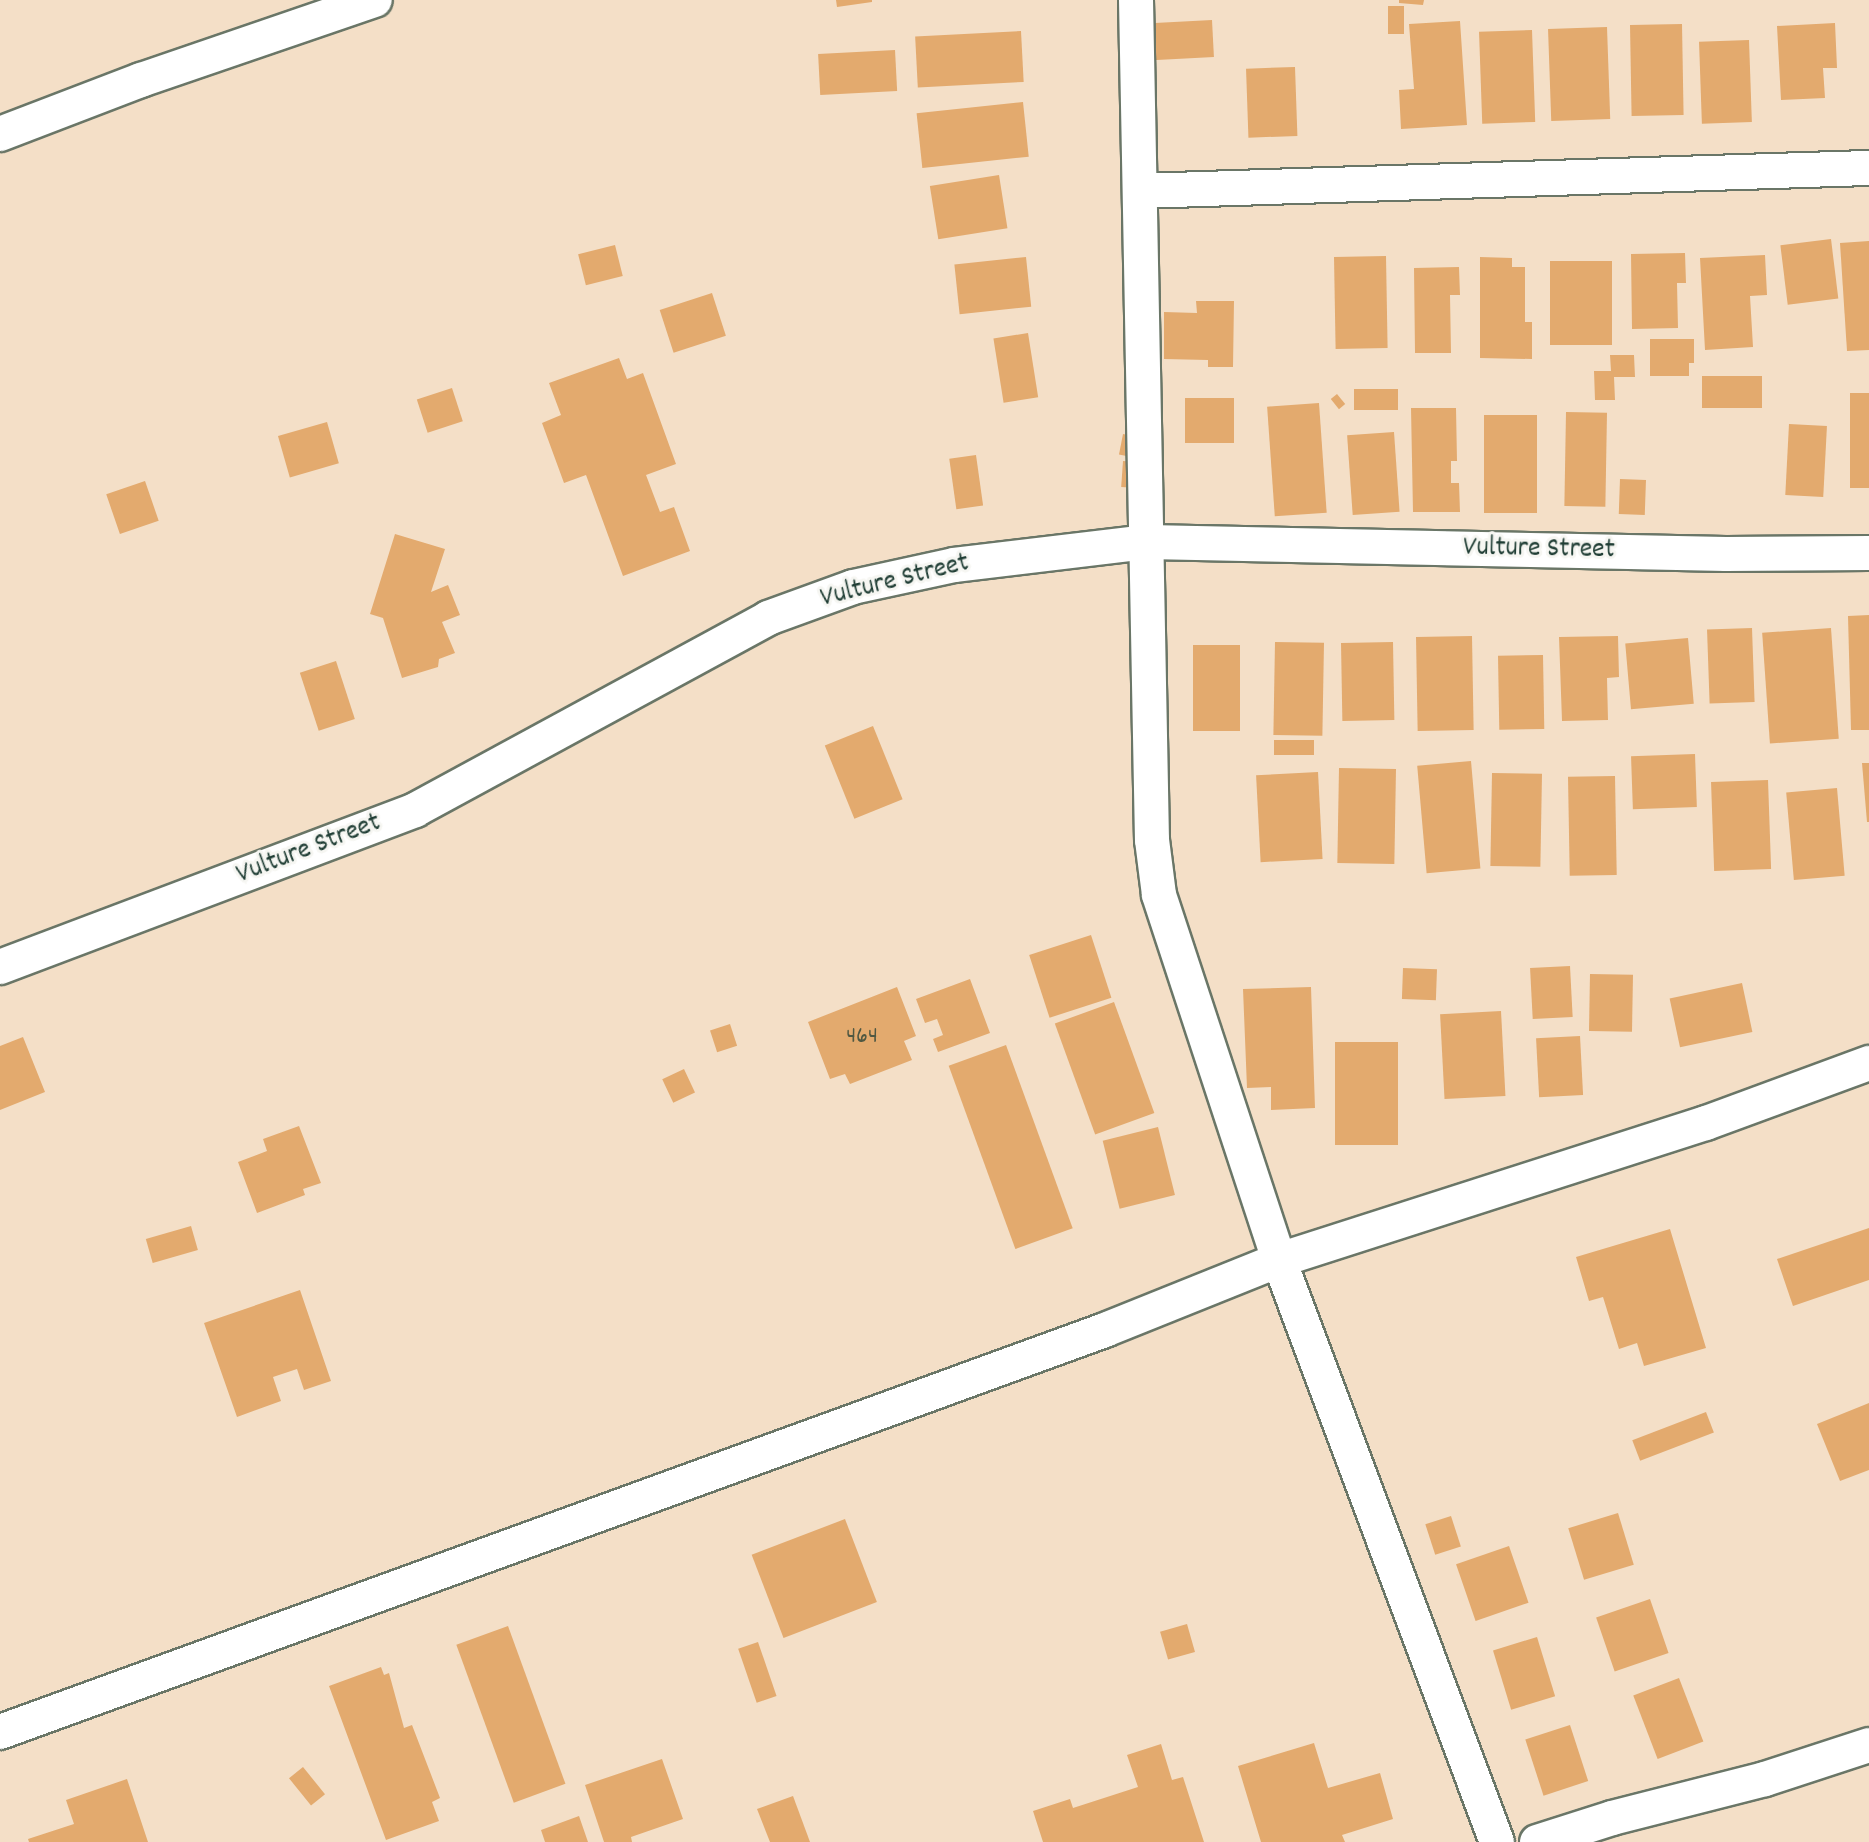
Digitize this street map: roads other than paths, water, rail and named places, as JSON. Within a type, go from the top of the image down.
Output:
[{"type":"street","points":[[0,134],[141,80],[375,0]]},
{"type":"street","points":[[1136,0],[1152,840],[1159,895],[1279,1260],[1497,1842]]},
{"type":"street","points":[[1140,191],[1869,168]]},
{"type":"street","name":"Vulture Street","points":[[0,967],[415,810],[768,618],[853,587],[954,565],[1148,542],[1711,554],[1869,553]]},
{"type":"street","points":[[0,1732],[1105,1330],[1279,1260],[1706,1123],[1869,1063]]},
{"type":"street","points":[[1537,1842],[1612,1818],[1765,1779],[1869,1745]]}]
